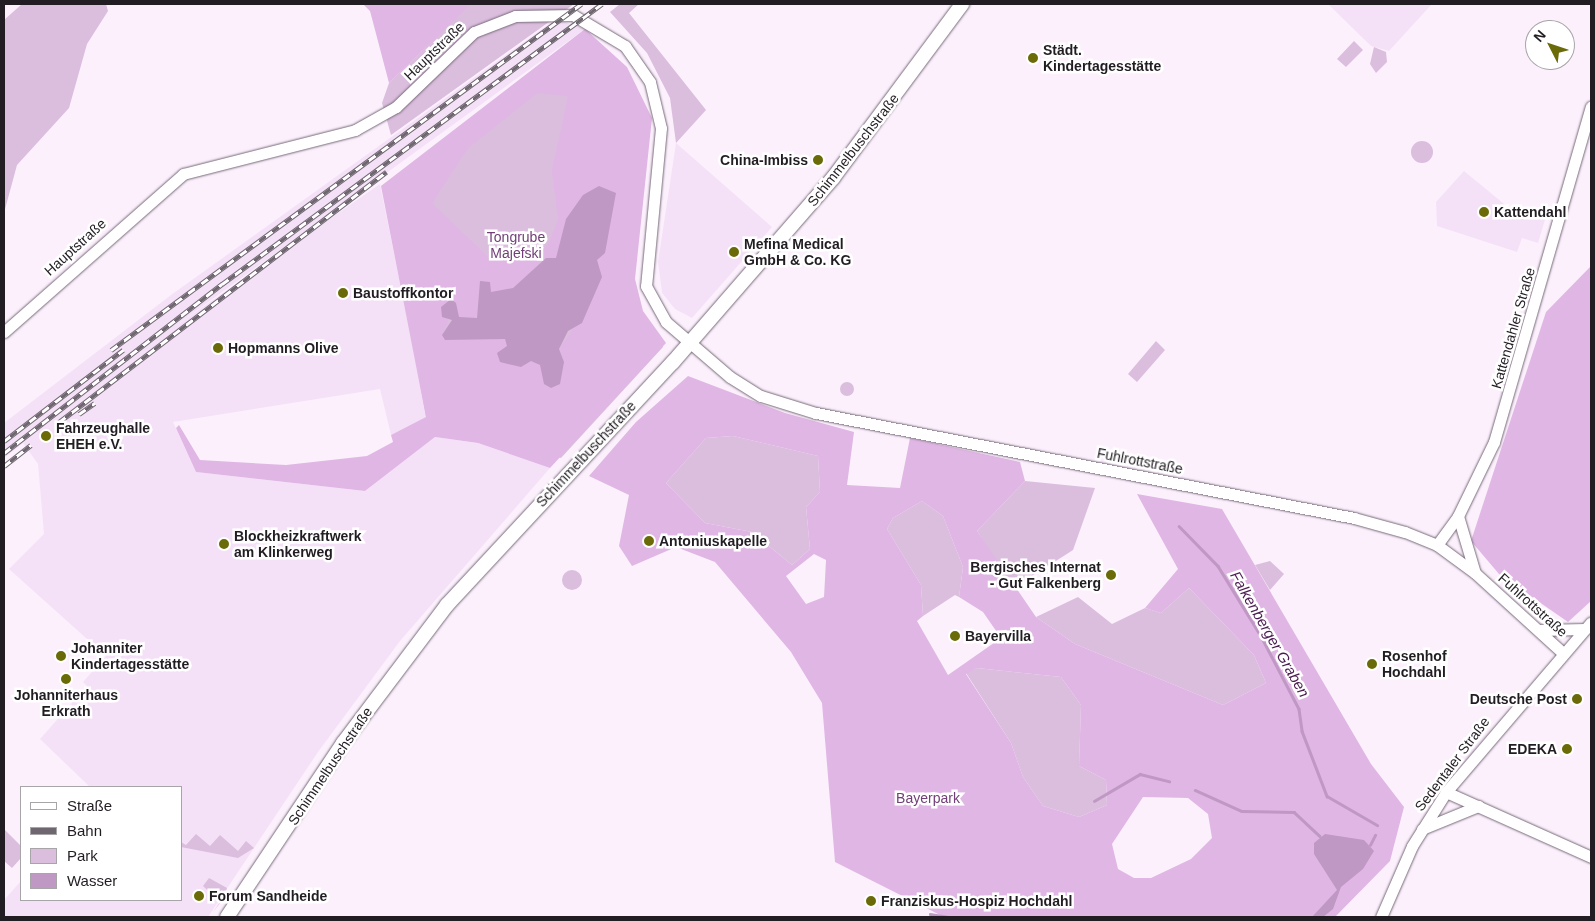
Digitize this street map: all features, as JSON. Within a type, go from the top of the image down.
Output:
[{"type":"main road","name":"Schimmelbuschstraße","points":[[227,917],[343,743],[447,605],[689,344],[833,178],[962,4]]},
{"type":"street","name":"Hauptstraße","points":[[4,332],[183,174],[356,130],[402,102],[474,32],[501,19],[555,13],[582,19],[625,46],[655,94],[661,128],[646,286],[658,313],[689,344]]},
{"type":"street","name":"Kattendahler Straße","points":[[1436,545],[1458,516],[1480,477],[1513,386],[1591,107]]},
{"type":"street","name":"Fuhlrottstraße","points":[[689,344],[745,387],[793,407],[1354,518],[1436,545],[1475,573],[1563,652]]},
{"type":"street","points":[[1458,516],[1475,573]]},
{"type":"street","points":[[1539,630],[1588,625]]},
{"type":"street","name":"Sedentaler Straße","points":[[1381,917],[1422,829],[1446,792],[1563,652],[1588,625]]},
{"type":"street","points":[[1456,778],[1478,806]]},
{"type":"street","points":[[1446,792],[1591,856]]},
{"type":"street","points":[[1422,829],[1478,806]]},
{"type":"shaded area","points":[[1328,4],[1432,4],[1389,51],[1371,46]]},
{"type":"shaded area","points":[[556,19],[585,29],[174,327],[380,184],[427,417],[391,435],[380,389],[173,422],[196,472],[365,491],[435,437],[478,443],[550,468],[400,641],[318,752],[208,917],[4,917],[4,900],[20,882],[20,901],[182,901],[182,786],[89,786],[40,739],[87,686],[83,682],[106,656],[9,569],[44,534],[38,464],[23,443],[4,458],[4,423],[171,295]]},
{"type":"shaded area","points":[[676,143],[772,227],[692,318],[675,309],[662,293],[658,262]]},
{"type":"shaded area","name":"Kattendahl","points":[[1464,171],[1514,212],[1547,213],[1538,243],[1522,238],[1517,252],[1437,226],[1436,202]]},
{"type":"green space","points":[[22,4],[106,4],[108,11],[87,44],[69,108],[17,165],[4,213],[4,20]]},
{"type":"green space","points":[[363,4],[470,5],[389,83],[370,11]]},
{"type":"green space","points":[[470,4],[574,4],[391,135],[382,103],[389,83]]},
{"type":"green space","points":[[620,4],[639,4],[629,13],[706,110],[676,143],[670,98],[647,53],[610,12]]},
{"type":"green space","name":"Tongrube Majefski","points":[[585,29],[627,67],[652,118],[635,279],[643,311],[666,343],[550,468],[478,443],[435,437],[365,491],[196,472],[176,428],[179,425],[200,460],[286,465],[367,456],[393,442],[391,435],[426,417],[381,186]],"holes":[[[537,93],[568,96],[552,170],[558,219],[549,243],[534,259],[491,260],[432,203],[467,149]],[[566,219],[577,324],[559,349],[564,362],[540,365],[531,361],[521,366],[505,339],[445,340],[442,335],[456,303],[458,317],[477,318],[480,281],[491,292],[513,288],[546,258],[557,258]]]},
{"type":"green space","points":[[1354,41],[1363,50],[1346,67],[1337,59]]},
{"type":"green space","name":"Tongrube Majefski","points":[[588,46],[648,129],[633,284],[640,310],[663,347],[561,458],[426,416],[384,189]]},
{"type":"green space","points":[[1374,47],[1386,52],[1387,62],[1376,73],[1370,64]]},
{"type":"green space","points":[[1422,141],[1430,144],[1433,152],[1430,160],[1422,163],[1414,160],[1411,152],[1414,144]]},
{"type":"green space","points":[[1591,266],[1591,601],[1568,622],[1499,574],[1471,541],[1546,312]]},
{"type":"green space","points":[[1156,341],[1165,350],[1137,382],[1128,374]]},
{"type":"green space","name":"Bayerpark","points":[[688,376],[785,413],[854,432],[847,485],[900,488],[910,438],[1020,462],[1025,481],[977,531],[1036,617],[1075,644],[1223,705],[1266,683],[1254,655],[1189,588],[1161,613],[1145,608],[1178,569],[1137,494],[1222,509],[1371,764],[1404,807],[1390,861],[1335,917],[944,917],[835,862],[822,703],[791,652],[715,562],[676,547],[632,566],[619,546],[629,495],[589,476],[636,422]],"holes":[[[733,436],[818,456],[820,492],[806,507],[810,549],[792,565],[752,532],[705,523],[666,483],[706,438]],[[922,501],[943,516],[963,567],[959,597],[983,612],[1001,638],[948,675],[917,621],[923,616],[921,585],[887,529],[893,518]],[[814,554],[826,560],[824,597],[806,604],[786,576]],[[977,668],[1061,677],[1081,705],[1079,766],[1106,780],[1107,805],[1079,817],[1043,806],[1023,777],[1011,743],[966,674]],[[1143,797],[1188,798],[1208,814],[1212,838],[1191,859],[1151,878],[1134,878],[1118,869],[1112,844]]]},
{"type":"green space","points":[[844,382],[850,382],[854,389],[850,396],[844,396],[840,392],[840,386]]},
{"type":"green space","points":[[733,436],[818,456],[820,492],[806,507],[810,549],[792,565],[752,532],[705,523],[666,483],[706,438]]},
{"type":"green space","points":[[1025,481],[1095,488],[1073,550],[1026,580],[1010,583],[977,531]]},
{"type":"green space","points":[[922,501],[943,516],[963,567],[959,597],[955,595],[923,616],[921,585],[887,529],[893,518]]},
{"type":"green space","points":[[1270,561],[1284,574],[1270,590],[1255,565]]},
{"type":"green space","points":[[568,570],[576,570],[582,576],[582,584],[576,590],[568,590],[562,584],[562,576]]},
{"type":"green space","points":[[1189,588],[1254,655],[1266,683],[1223,705],[1075,644],[1036,617],[1078,597],[1112,624],[1145,608],[1161,613]]},
{"type":"green space","points":[[977,668],[1061,677],[1081,705],[1079,766],[1106,780],[1107,805],[1079,817],[1043,806],[1023,777],[1011,743],[966,673]]},
{"type":"green space","points":[[4,829],[20,845],[20,859],[12,868],[4,861]]},
{"type":"green space","points":[[196,834],[210,846],[220,835],[238,851],[246,841],[254,848],[238,858],[182,847],[182,843],[186,845]]},
{"type":"green space","points":[[209,878],[227,888],[224,898],[213,912],[220,902],[203,886]]},
{"type":"water","points":[[599,186],[616,193],[605,253],[597,260],[602,277],[582,323],[568,331],[559,349],[564,362],[560,384],[551,388],[544,384],[540,365],[531,361],[521,367],[500,362],[497,353],[507,346],[505,339],[445,340],[442,335],[452,320],[442,317],[441,307],[451,299],[456,303],[459,317],[477,318],[480,281],[490,282],[491,292],[513,288],[546,258],[556,258],[566,219],[583,195]]},
{"type":"water","points":[[1325,834],[1364,840],[1374,851],[1363,869],[1341,887],[1333,909],[1323,917],[1312,917],[1337,890],[1314,854],[1314,843]]},
{"type":"waterway","name":"Falkenberger Graben","points":[[1179,526],[1218,566],[1261,636],[1299,709],[1302,731],[1327,796],[1377,825]]},
{"type":"waterway","points":[[1094,801],[1140,774],[1169,781]]},
{"type":"waterway","points":[[1195,790],[1242,811],[1294,812],[1320,836]]},
{"type":"waterway","name":"Falkenberger Graben","points":[[1370,845],[1375,835]]},
{"type":"waterway","points":[[930,914],[950,917]]},
{"type":"railway","points":[[111,350],[581,4]]},
{"type":"railway","points":[[4,453],[222,284],[602,4]]},
{"type":"railway","points":[[59,422],[386,172]]},
{"type":"railway","points":[[4,441],[123,350]]},
{"type":"railway","points":[[79,414],[95,403]]},
{"type":"railway","points":[[4,466],[31,445]]},
{"type":"place","name":"Städt. Kindertagesstätte","points":[[1033,58]]},
{"type":"place","name":"China-Imbiss","points":[[818,160]]},
{"type":"place","name":"Kattendahl","points":[[1484,212]]},
{"type":"place","name":"Mefina Medical GmbH & Co. KG","points":[[734,252]]},
{"type":"place","name":"Baustoffkontor","points":[[343,293]]},
{"type":"place","name":"Hopmanns Olive","points":[[218,348]]},
{"type":"place","name":"Fahrzeughalle EHEH e.V.","points":[[46,436]]},
{"type":"place","name":"Antoniuskapelle","points":[[649,541]]},
{"type":"place","name":"Blockheizkraftwerk am Klinkerweg","points":[[224,544]]},
{"type":"place","name":"Bergisches Internat - Gut Falkenberg","points":[[1111,575]]},
{"type":"place","name":"Bayervilla","points":[[955,636]]},
{"type":"place","name":"Johanniter Kindertagesstätte","points":[[61,656]]},
{"type":"place","name":"Rosenhof Hochdahl","points":[[1372,664]]},
{"type":"place","name":"Johanniterhaus Erkrath","points":[[66,679]]},
{"type":"place","name":"Deutsche Post","points":[[1577,699]]},
{"type":"place","name":"EDEKA","points":[[1567,749]]},
{"type":"place","name":"Forum Sandheide","points":[[199,896]]},
{"type":"place","name":"Franziskus-Hospiz Hochdahl","points":[[871,901]]}]
